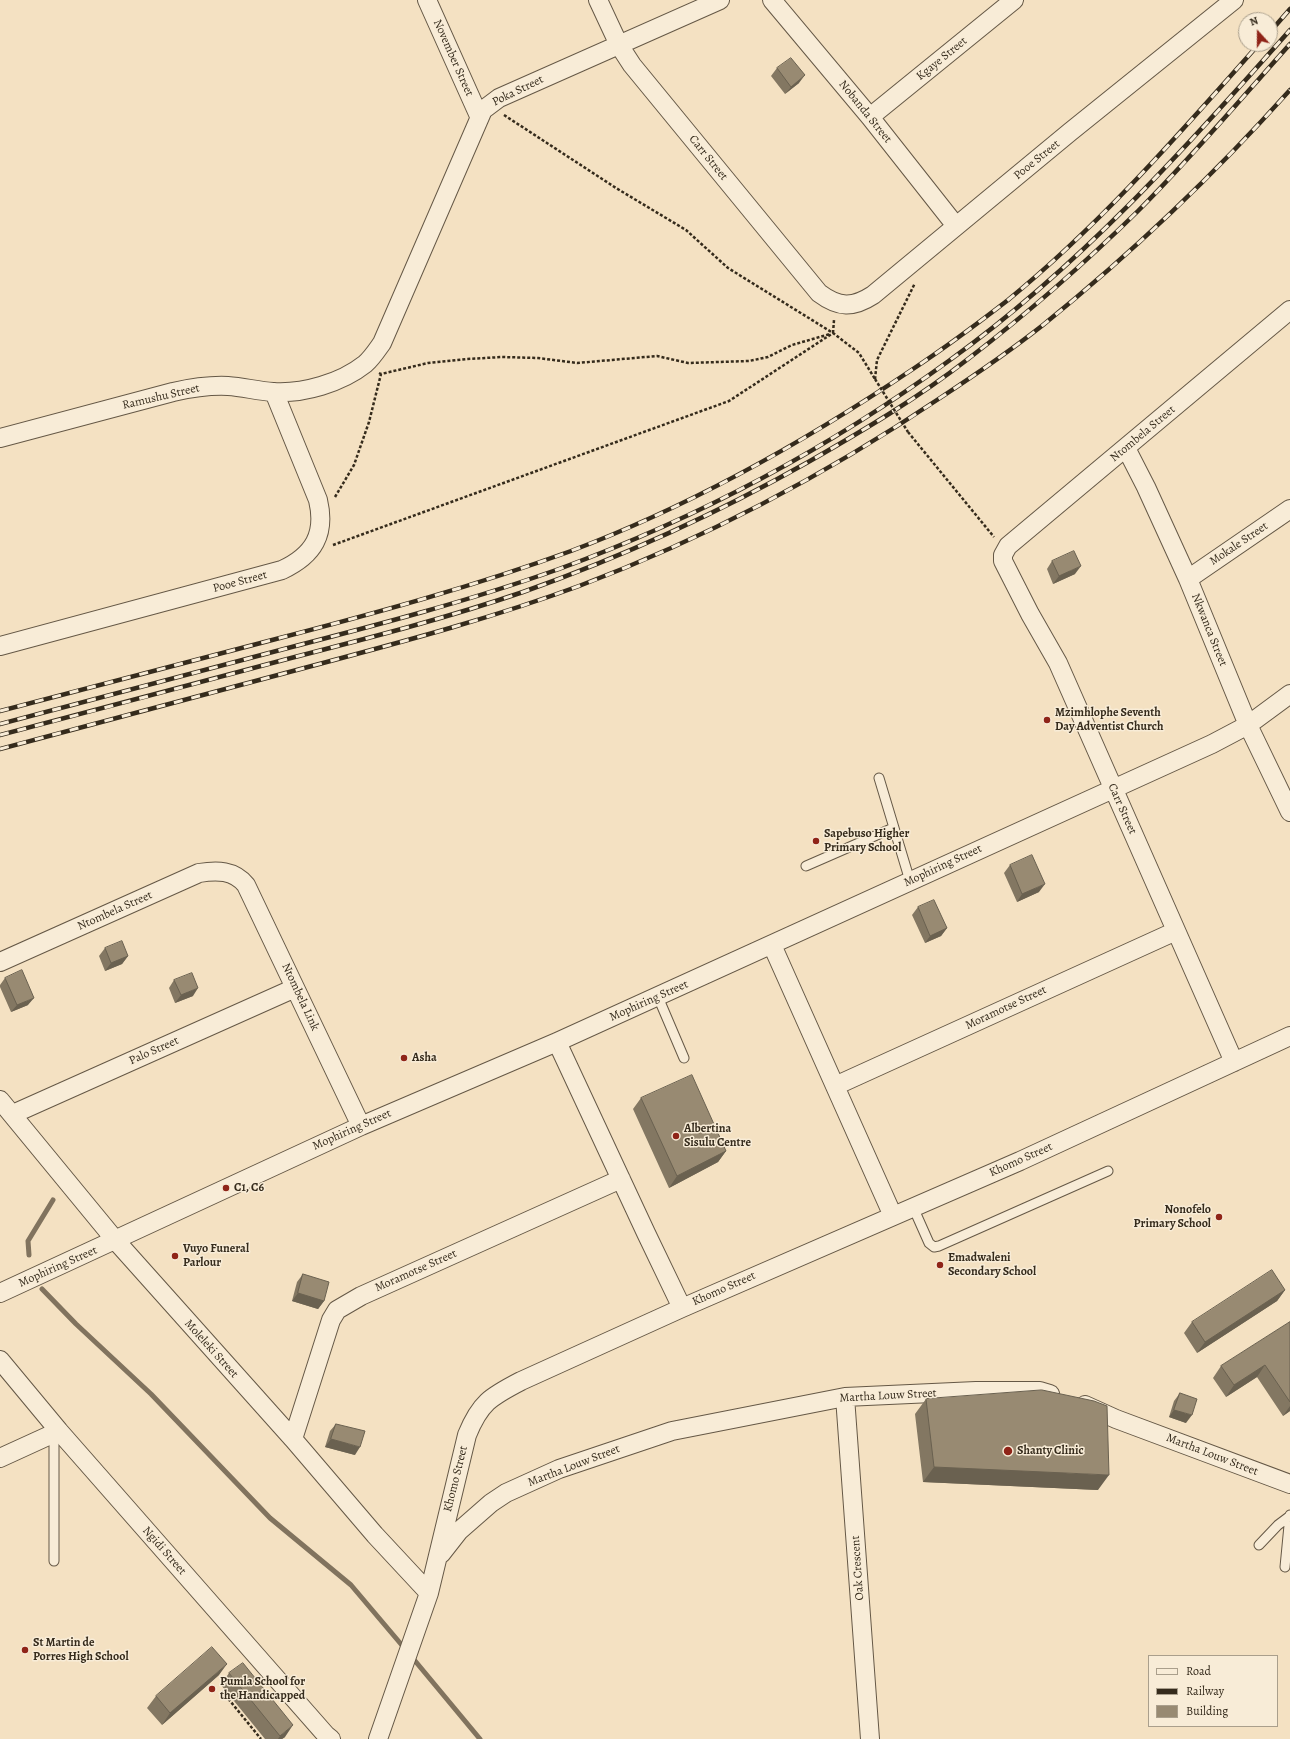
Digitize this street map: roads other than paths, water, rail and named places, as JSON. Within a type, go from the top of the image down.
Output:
[{"type":"street","name":"November Street","points":[[427,0],[484,110]]},
{"type":"street","name":"Carr Street","points":[[598,0],[619,45],[632,65],[819,293],[835,303]]},
{"type":"street","name":"Poka Street","points":[[382,343],[484,110],[499,98],[720,0]]},
{"type":"street","name":"Nobanda Street","points":[[772,0],[870,118],[956,226]]},
{"type":"street","name":"Kgaye Street","points":[[870,118],[1014,0]]},
{"type":"street","name":"Pooe Street","points":[[835,303],[853,305],[861,303],[873,296],[956,226],[1234,0]]},
{"type":"street","name":"Ntombela Street","points":[[1004,556],[1126,448],[1290,310]]},
{"type":"street","name":"Ramushu Street","points":[[0,438],[173,392],[199,387],[227,386],[274,392],[294,392],[310,389],[328,383],[365,364],[382,343]]},
{"type":"street","name":"Pooe Street","points":[[0,646],[282,570],[300,560],[317,538],[321,522],[318,500],[274,392]]},
{"type":"street","name":"Nkwanca Street","points":[[1126,448],[1146,487],[1188,579],[1248,725],[1290,812]]},
{"type":"street","name":"Mokale Street","points":[[1188,579],[1290,509]]},
{"type":"street","name":"Carr Street","points":[[1004,556],[1030,614],[1058,663],[1234,1062]]},
{"type":"street","name":"Mophiring Street","points":[[0,1293],[116,1241],[361,1126],[658,997],[1212,744],[1248,725],[1290,694]]},
{"type":"street","name":"Ntombela Street","points":[[0,962],[199,873],[218,871],[232,873]]},
{"type":"street","name":"Ntombela Link","points":[[232,873],[240,878],[246,885],[361,1126]]},
{"type":"street","name":"Moramotse Street","points":[[835,1086],[1176,931]]},
{"type":"street","points":[[772,945],[893,1216]]},
{"type":"street","name":"Palo Street","points":[[13,1114],[295,988]]},
{"type":"street","name":"Khomo Street","points":[[378,1739],[421,1618],[438,1558],[467,1435],[475,1416],[486,1402],[496,1394],[521,1381],[682,1308],[1020,1161],[1290,1036]]},
{"type":"street","points":[[557,1042],[682,1308]]},
{"type":"street","name":"Moleleki Street","points":[[0,1100],[116,1241],[293,1439],[374,1535],[428,1593]]},
{"type":"street","name":"Moramotse Street","points":[[293,1439],[331,1320],[337,1310],[361,1296],[621,1179]]},
{"type":"street","name":"Ngidi Street","points":[[0,1360],[56,1432],[331,1739]]},
{"type":"street","name":"Martha Louw Street","points":[[438,1558],[460,1531],[491,1503],[506,1493],[559,1469],[672,1431],[846,1396],[984,1391],[1040,1391],[1067,1398],[1116,1419],[1290,1484]]},
{"type":"street","name":"Oak Crescent","points":[[846,1396],[870,1739]]},
{"type":"street","points":[[0,1458],[56,1432]]},
{"type":"lane","points":[[879,778],[910,881]]},
{"type":"lane","points":[[806,866],[893,828]]},
{"type":"lane","points":[[658,997],[684,1058]]},
{"type":"lane","points":[[913,1207],[929,1243],[934,1247],[1108,1171]]},
{"type":"lane","points":[[54,1561],[56,1432]]},
{"type":"lane","points":[[1259,1545],[1278,1525],[1290,1516]]},
{"type":"lane","points":[[1285,1567],[1290,1516]]},
{"type":"waterway","points":[[29,1255],[28,1241],[53,1200]]},
{"type":"waterway","points":[[42,1289],[76,1324],[151,1394],[270,1518],[351,1585],[406,1650]]},
{"type":"waterway","points":[[411,1656],[480,1739]]},
{"type":"railway","points":[[1278,23],[1290,9]]},
{"type":"railway","points":[[0,724],[388,622],[491,592],[559,569],[611,549],[662,527],[762,478],[811,451],[905,392],[997,324],[1043,286],[1087,246],[1171,162],[1290,30]]},
{"type":"railway","points":[[0,735],[379,635],[437,619],[523,592],[633,549],[705,516],[775,480],[810,461],[910,400],[968,359],[1034,306],[1097,250],[1158,191],[1290,44]]},
{"type":"railway","points":[[0,711],[351,619],[498,576],[571,551],[616,533],[661,513],[748,470],[873,396],[973,327],[1008,300],[1042,271],[1139,177],[1252,52]]},
{"type":"railway","points":[[0,749],[387,646],[516,608],[579,586],[673,547],[765,502],[854,453],[897,426],[979,372],[1043,325],[1108,270],[1202,183],[1290,90]]},
{"type":"place","name":"Mzimhlophe Seventh Day Adventist Church","points":[[1047,720]]},
{"type":"place","name":"Sapebuso Higher Primary School","points":[[816,841]]},
{"type":"place","name":"Asha","points":[[404,1058]]},
{"type":"place","name":"Albertina Sisulu Centre","points":[[676,1136]]},
{"type":"place","name":"C1, C6","points":[[226,1188]]},
{"type":"place","name":"Nonofelo Primary School","points":[[1219,1217]]},
{"type":"place","name":"Vuyo Funeral Parlour","points":[[175,1256]]},
{"type":"place","name":"Emadwaleni Secondary School","points":[[940,1265]]},
{"type":"place","name":"Shanty Clinic","points":[[1008,1451]]},
{"type":"place","name":"St Martin de Porres High School","points":[[25,1650]]},
{"type":"place","name":"Pumla School for the Handicapped","points":[[212,1689]]}]
